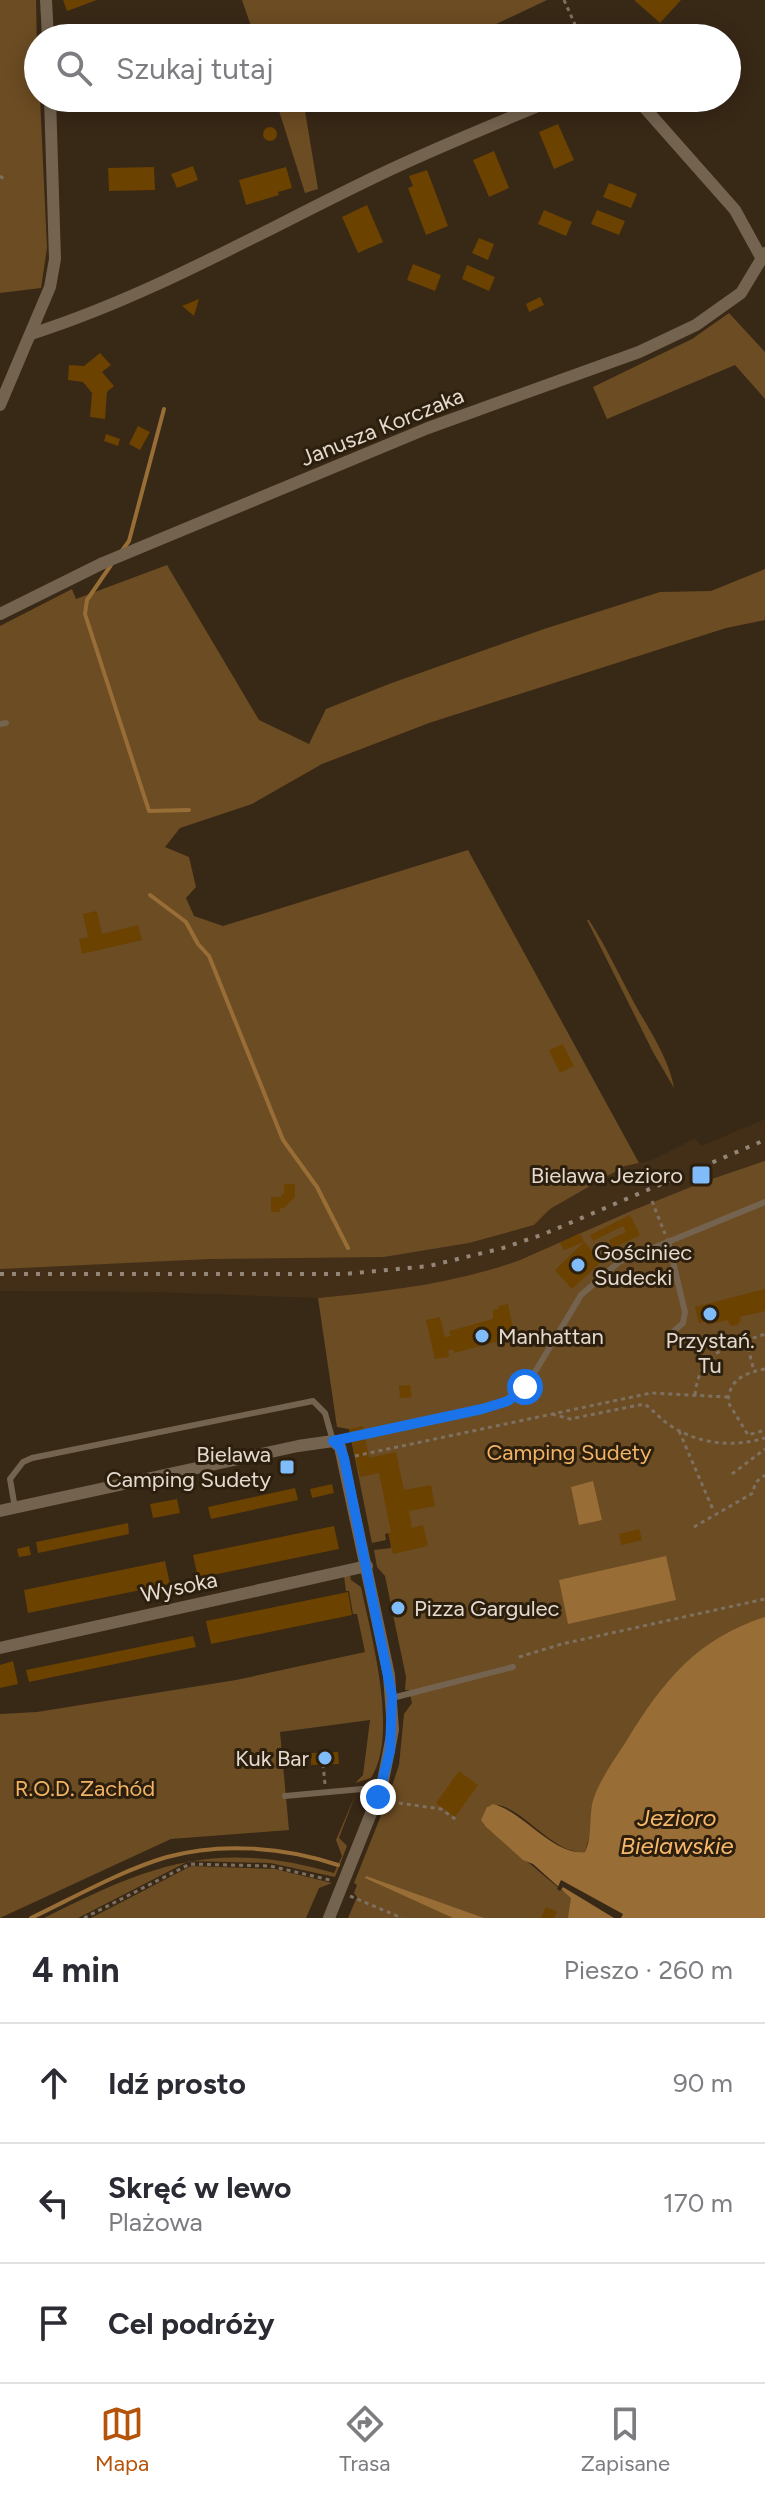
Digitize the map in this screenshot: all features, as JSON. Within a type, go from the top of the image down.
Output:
[{"type":"street","points":[[46,0],[47,24]]},
{"type":"street","points":[[0,405],[50,287],[55,259],[50,112]]},
{"type":"street","points":[[31,334],[80,318],[281,226],[379,175],[525,112]]},
{"type":"street","name":"Janusza Korczaka","points":[[0,614],[103,563],[428,428],[639,352],[721,309],[741,293],[764,256],[735,210],[648,112]]},
{"type":"street","points":[[0,1511],[298,1446],[333,1441],[340,1447],[392,1698],[391,1745],[384,1798],[329,1918]]},
{"type":"street","name":"Wysoka","points":[[0,1648],[367,1566]]},
{"type":"lane","points":[[15,1508],[10,1479],[23,1462],[32,1458],[313,1401],[325,1413],[333,1441],[508,1401],[519,1394],[532,1377],[581,1295],[619,1262],[765,1202]]},
{"type":"lane","points":[[668,1241],[685,1312],[683,1323],[674,1331]]},
{"type":"lane","points":[[392,1698],[513,1667]]},
{"type":"lane","points":[[285,1796],[364,1789],[384,1798]]},
{"type":"path","points":[[564,0],[575,24]]},
{"type":"path","points":[[0,176],[5,180]]},
{"type":"path","points":[[652,1201],[668,1241]]},
{"type":"path","points":[[695,1395],[699,1377],[708,1361],[722,1348],[765,1334]]},
{"type":"path","points":[[746,1339],[754,1371]]},
{"type":"path","points":[[765,1369],[735,1381],[728,1397],[730,1408],[748,1435],[765,1430]]},
{"type":"path","points":[[352,1456],[653,1393],[728,1397]]},
{"type":"path","points":[[550,1414],[568,1420],[645,1405],[679,1431],[699,1439],[724,1444],[765,1438]]},
{"type":"path","points":[[679,1431],[714,1514]]},
{"type":"path","points":[[732,1474],[765,1449]]},
{"type":"path","points":[[694,1527],[753,1492],[754,1484],[765,1475]]},
{"type":"path","points":[[513,1667],[520,1656],[562,1644],[765,1599]]},
{"type":"path","points":[[323,1764],[326,1792]]},
{"type":"path","points":[[384,1798],[439,1809],[458,1821]]},
{"type":"path","points":[[84,1918],[191,1864],[275,1867],[335,1881]]},
{"type":"path","points":[[356,1899],[402,1918]]},
{"type":"shaded area","points":[[765,1119],[765,1162],[631,1211],[520,1260],[420,1288],[318,1298],[0,1291],[0,1263],[137,1258],[384,1257],[469,1243],[534,1225],[550,1209],[625,1166],[652,1160],[695,1138],[701,1146]]},
{"type":"green space","points":[[0,0],[36,0],[36,24],[24,24],[24,112],[41,112],[47,248],[41,288],[0,293]]},
{"type":"green space","points":[[242,0],[547,0],[496,24],[250,24]]},
{"type":"green space","points":[[279,112],[305,112],[318,189],[305,193]]},
{"type":"green space","points":[[729,313],[765,352],[765,399],[735,365],[607,419],[593,387],[692,339]]},
{"type":"green space","points":[[167,565],[259,720],[309,744],[326,709],[389,684],[660,592],[711,591],[765,569],[765,620],[726,628],[429,723],[322,764],[252,804],[180,828],[165,847],[189,857],[196,887],[186,898],[194,916],[223,926],[468,850],[639,1163],[625,1166],[550,1209],[534,1225],[469,1243],[384,1257],[210,1259],[0,1269],[0,626],[72,589],[76,599]]},
{"type":"green space","points":[[587,920],[602,941],[659,1047],[674,1088],[653,1052]]},
{"type":"green space","name":"Camping Sudety","points":[[765,1161],[765,1660],[595,1794],[593,1801],[599,1803],[585,1852],[572,1851],[559,1845],[510,1810],[499,1805],[488,1806],[483,1824],[561,1890],[614,1918],[348,1918],[357,1897],[354,1893],[357,1885],[354,1883],[386,1803],[390,1800],[388,1798],[399,1765],[404,1714],[412,1703],[409,1690],[405,1690],[406,1677],[385,1576],[377,1567],[374,1550],[391,1548],[389,1533],[385,1534],[386,1540],[372,1543],[349,1429],[337,1427],[318,1298],[420,1285],[495,1268],[706,1181]]},
{"type":"green space","name":"R.O.D. Zachód","points":[[350,1575],[351,1580],[361,1587],[376,1657],[383,1711],[383,1737],[371,1778],[355,1783],[363,1775],[370,1720],[280,1732],[289,1830],[171,1839],[0,1918],[0,1714],[37,1712],[236,1680],[365,1652],[357,1614],[353,1614],[349,1591],[346,1591],[344,1576]]},
{"type":"green space","points":[[356,1793],[339,1838],[347,1846],[335,1877],[270,1863],[195,1861],[254,1858],[334,1873],[342,1856],[336,1840]]},
{"type":"green space","points":[[186,1862],[78,1918],[44,1918],[118,1883]]},
{"type":"green space","points":[[191,1866],[275,1869],[332,1883],[319,1888],[306,1918],[91,1918]]},
{"type":"water","points":[[593,1481],[602,1520],[579,1525],[571,1487]]},
{"type":"water","points":[[666,1556],[676,1600],[568,1624],[559,1580]]},
{"type":"water","name":"Jezioro Bielawskie","points":[[765,1617],[765,1918],[568,1918],[571,1898],[485,1826],[481,1820],[487,1807],[493,1804],[504,1808],[561,1847],[585,1852],[596,1792],[654,1699],[701,1650],[741,1626]]},
{"type":"water","points":[[366,1876],[484,1918],[453,1918]]},
{"type":"pier","points":[[561,1880],[623,1914],[621,1918],[614,1918],[563,1887],[560,1891],[557,1889]]},
{"type":"building","points":[[63,0],[97,0],[67,11]]},
{"type":"building","points":[[634,0],[681,0],[660,23]]},
{"type":"building","points":[[558,124],[574,160],[554,169],[539,132]]},
{"type":"building","points":[[270,127],[277,134],[270,141],[263,134]]},
{"type":"building","points":[[494,151],[509,188],[489,197],[473,160]]},
{"type":"building","points":[[193,166],[198,180],[177,188],[171,174]]},
{"type":"building","points":[[154,167],[155,190],[109,191],[108,168]]},
{"type":"building","points":[[286,167],[292,188],[246,205],[239,180]]},
{"type":"building","points":[[427,170],[448,226],[426,235],[408,188],[413,186],[409,176]]},
{"type":"building","points":[[609,183],[637,194],[631,208],[603,197]]},
{"type":"building","points":[[367,205],[383,242],[358,253],[342,217]]},
{"type":"building","points":[[544,210],[572,222],[566,236],[538,224]]},
{"type":"building","points":[[597,210],[625,221],[619,235],[591,224]]},
{"type":"building","points":[[479,238],[494,244],[488,260],[472,253]]},
{"type":"building","points":[[413,264],[441,275],[435,291],[407,280]]},
{"type":"building","points":[[467,265],[495,277],[489,291],[462,279]]},
{"type":"building","points":[[540,297],[544,305],[529,312],[526,304]]},
{"type":"building","points":[[199,299],[194,316],[182,306]]},
{"type":"building","points":[[100,353],[111,365],[102,372],[114,386],[107,392],[105,419],[90,417],[92,393],[83,382],[68,380],[69,365],[84,366]]},
{"type":"building","points":[[138,426],[150,432],[140,450],[129,444]]},
{"type":"building","points":[[106,434],[120,439],[118,446],[104,441]]},
{"type":"building","points":[[97,911],[102,934],[138,925],[142,940],[82,954],[79,939],[88,937],[83,914]]},
{"type":"building","points":[[563,1044],[574,1066],[560,1073],[549,1050]]},
{"type":"building","points":[[284,1184],[295,1184],[295,1197],[280,1208],[280,1212],[271,1212],[271,1197],[280,1197],[284,1193]]},
{"type":"building","points":[[630,1215],[640,1235],[613,1248],[609,1240],[626,1232],[623,1226],[593,1241],[590,1235]]},
{"type":"building","points":[[580,1233],[584,1242],[564,1250],[560,1243]]},
{"type":"building","name":"Gościniec Sudecki","points":[[584,1242],[602,1261],[572,1289],[555,1270]]},
{"type":"building","points":[[765,1289],[765,1311],[740,1317],[737,1325],[731,1326],[727,1320],[707,1325],[706,1321],[699,1323],[695,1307]]},
{"type":"building","name":"Manhattan","points":[[508,1304],[515,1337],[454,1353],[453,1349],[448,1351],[449,1357],[435,1359],[426,1320],[440,1317],[445,1337],[451,1336],[449,1331],[493,1319],[493,1310]]},
{"type":"building","points":[[410,1385],[412,1397],[400,1398],[399,1386]]},
{"type":"building","points":[[363,1426],[369,1458],[396,1452],[404,1490],[431,1485],[435,1506],[409,1511],[412,1528],[423,1525],[428,1546],[393,1554],[379,1473],[360,1477],[349,1429]]},
{"type":"building","points":[[332,1484],[334,1493],[312,1498],[310,1489]]},
{"type":"building","points":[[295,1488],[298,1500],[211,1519],[208,1507]]},
{"type":"building","points":[[177,1499],[180,1513],[153,1518],[150,1504]]},
{"type":"building","points":[[128,1523],[129,1534],[38,1553],[36,1542]]},
{"type":"building","points":[[334,1526],[339,1549],[198,1578],[193,1555]]},
{"type":"building","points":[[639,1529],[642,1540],[621,1545],[619,1534]]},
{"type":"building","points":[[29,1546],[31,1555],[19,1557],[17,1549]]},
{"type":"building","points":[[165,1561],[170,1584],[28,1613],[24,1590]]},
{"type":"building","points":[[348,1592],[352,1615],[211,1644],[206,1621]]},
{"type":"building","points":[[193,1636],[196,1647],[29,1682],[26,1670]]},
{"type":"building","points":[[13,1661],[18,1684],[0,1688],[0,1665]]},
{"type":"building","name":"Kuk Bar","points":[[338,1752],[339,1764],[311,1765],[311,1753]]},
{"type":"building","points":[[459,1771],[478,1785],[455,1817],[436,1803]]},
{"type":"building","points":[[546,1907],[557,1912],[554,1918],[541,1918]]},
{"type":"waterway","points":[[121,552],[129,541],[164,409]]},
{"type":"waterway","points":[[111,565],[87,600],[85,614],[149,811],[189,810]]},
{"type":"waterway","points":[[150,895],[186,922],[209,956],[283,1140],[317,1187],[348,1248]]},
{"type":"waterway","points":[[31,1918],[132,1869],[188,1852],[253,1849],[297,1854],[338,1865]]},
{"type":"railway","points":[[0,1274],[345,1274],[429,1266],[503,1248],[544,1234],[765,1140]]},
{"type":"place","name":"Bielawa Jezioro","points":[[701,1175]]},
{"type":"place","name":"Gościniec Sudecki","points":[[578,1265]]},
{"type":"place","name":"Przystań. Tu","points":[[710,1314]]},
{"type":"place","name":"Manhattan","points":[[482,1336]]},
{"type":"place","name":"Bielawa Camping Sudety","points":[[287,1467]]},
{"type":"place","name":"Pizza Gargulec","points":[[398,1608]]},
{"type":"place","name":"Kuk Bar","points":[[325,1758]]},
{"type":"route","points":[[378,1797],[391,1745],[391,1687],[344,1458],[340,1447],[333,1441],[482,1409],[508,1401],[525,1387]]}]
